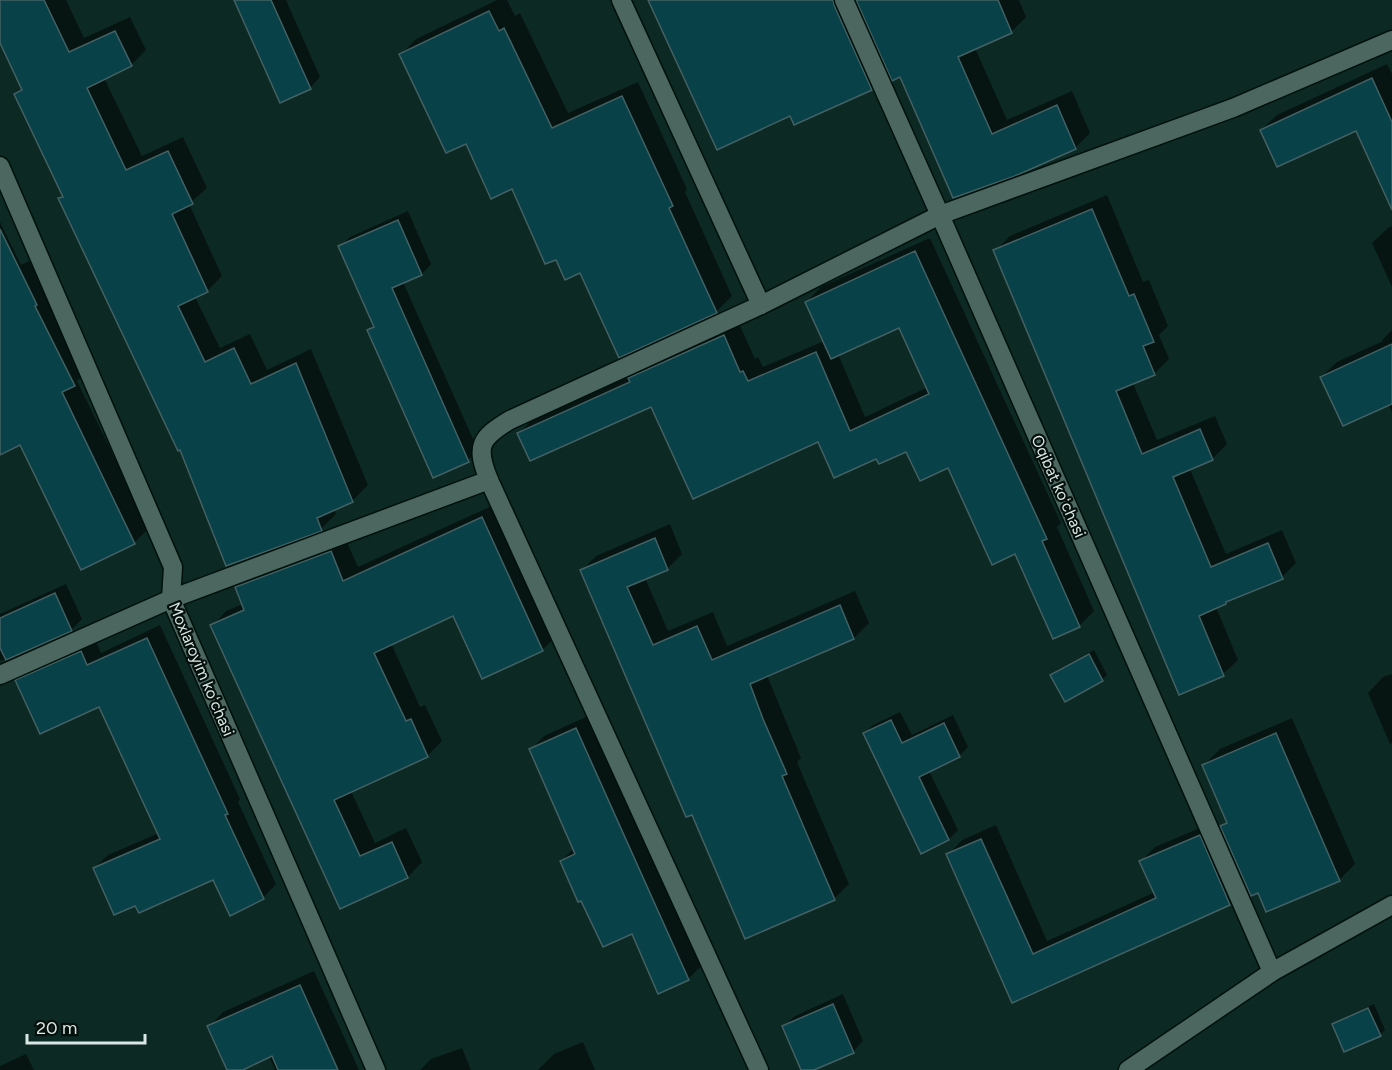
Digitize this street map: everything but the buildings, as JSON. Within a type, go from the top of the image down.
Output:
[{"type":"street","points":[[621,0],[760,305]]},
{"type":"street","name":"Oqibat koʻchasi","points":[[844,0],[1272,972]]},
{"type":"street","points":[[759,1070],[489,480],[480,454],[484,442],[491,431],[510,420],[760,305],[940,215],[1233,108],[1392,40]]},
{"type":"street","name":"Moxlaroyim koʻchasi","points":[[0,166],[173,567],[171,599],[376,1070]]},
{"type":"street","points":[[0,675],[171,599],[489,480]]},
{"type":"street","points":[[1128,1070],[1272,972],[1392,905]]}]
